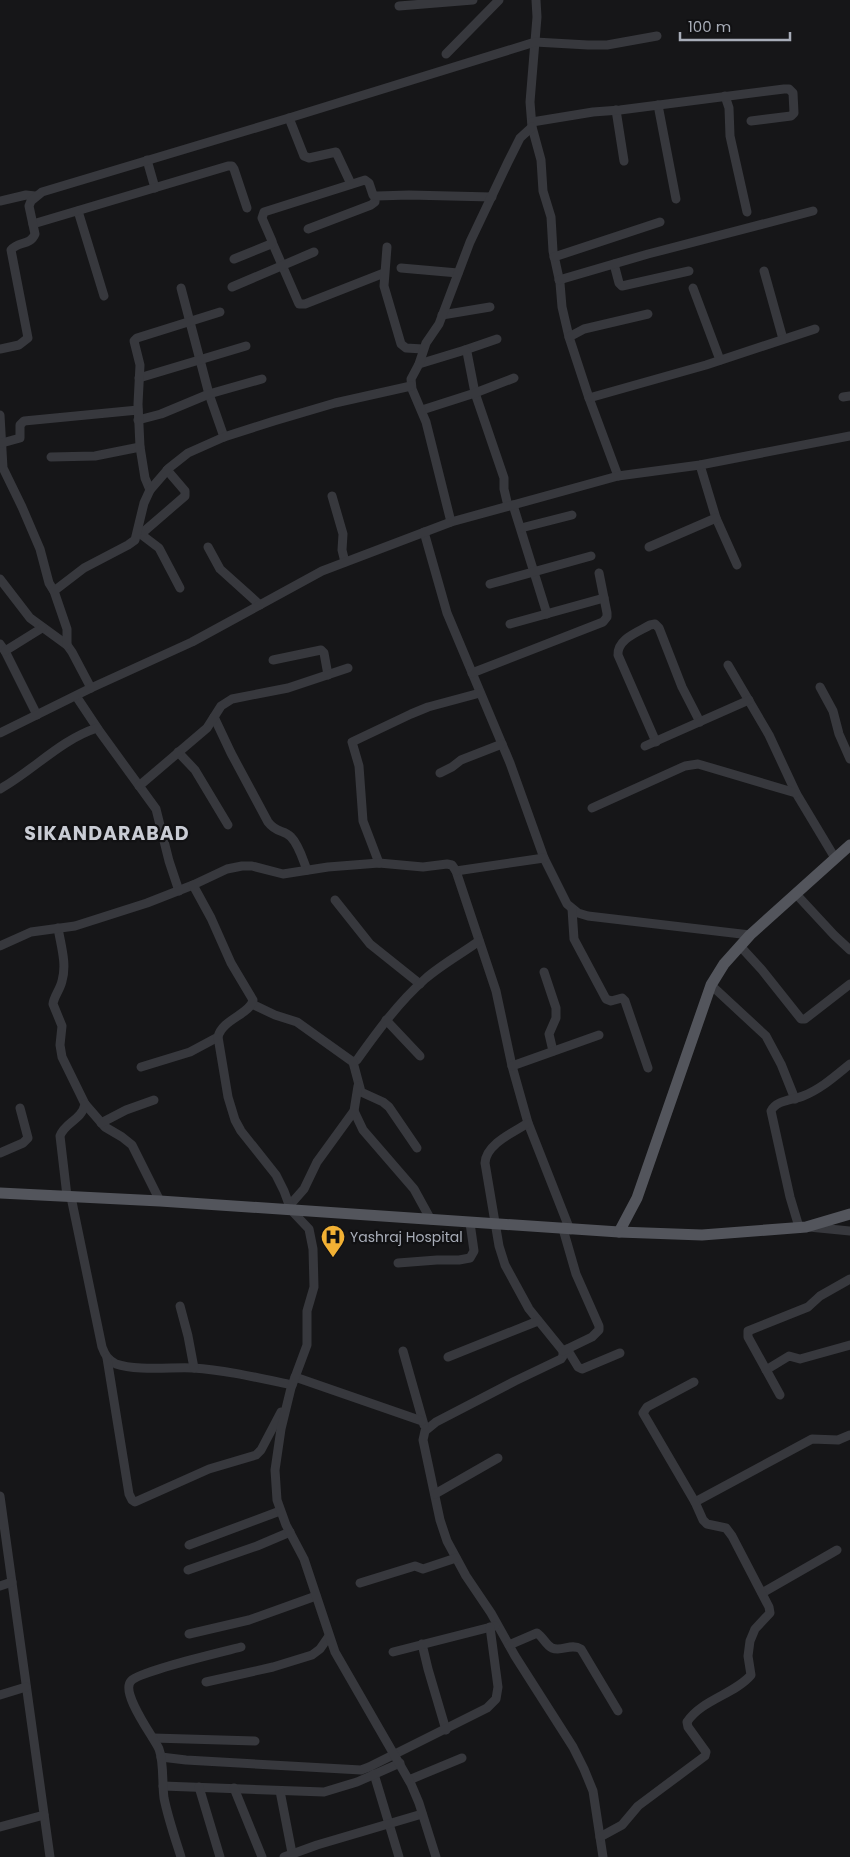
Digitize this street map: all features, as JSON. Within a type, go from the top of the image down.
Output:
[{"type":"main road","points":[[619,1232],[637,1198],[711,985],[724,964],[750,934],[850,845]]},
{"type":"main road","points":[[0,1193],[290,1208],[470,1223],[702,1235],[803,1227],[850,1214]]},
{"type":"street","points":[[399,6],[473,0]]},
{"type":"street","points":[[446,54],[499,0]]},
{"type":"street","points":[[536,0],[530,102],[532,125],[540,160],[543,191],[551,217],[554,257],[562,307],[569,337],[589,398],[618,476]]},
{"type":"street","points":[[0,349],[19,345],[28,338],[11,250],[15,246],[26,243],[33,238],[35,234],[30,206],[31,201],[35,196],[48,189],[289,118],[535,42],[588,46],[607,45],[657,36]]},
{"type":"street","points":[[451,522],[422,410],[411,386],[412,375],[419,364],[423,350],[439,324],[474,234],[520,138],[532,125],[593,112],[789,89],[792,93],[794,113],[791,116],[752,121]]},
{"type":"street","points":[[725,96],[729,108],[730,136],[747,212]]},
{"type":"street","points":[[658,105],[676,199]]},
{"type":"street","points":[[616,110],[624,161]]},
{"type":"street","points":[[289,118],[304,156],[310,158],[336,152],[351,184]]},
{"type":"street","points":[[147,160],[155,188]]},
{"type":"street","points":[[33,224],[232,166],[247,208]]},
{"type":"street","points":[[308,229],[375,202],[375,196],[368,181],[364,180],[264,212],[262,218],[298,302],[302,304],[384,273]]},
{"type":"street","points":[[0,201],[26,195],[35,196]]},
{"type":"street","points":[[375,196],[409,195],[492,198]]},
{"type":"street","points":[[78,211],[104,296]]},
{"type":"street","points":[[559,280],[813,211]]},
{"type":"street","points":[[554,257],[660,222]]},
{"type":"street","points":[[234,260],[270,245],[272,242]]},
{"type":"street","points":[[386,247],[385,293],[401,344],[406,348],[423,350]]},
{"type":"street","points":[[232,287],[314,252]]},
{"type":"street","points":[[614,264],[619,283],[622,286],[689,270]]},
{"type":"street","points":[[401,268],[458,273]]},
{"type":"street","points":[[764,271],[783,339]]},
{"type":"street","points":[[181,288],[209,394],[224,437]]},
{"type":"street","points":[[693,288],[720,360]]},
{"type":"street","points":[[442,315],[490,307]]},
{"type":"street","points":[[150,490],[145,478],[140,447],[138,410],[140,359],[134,339],[220,312]]},
{"type":"street","points":[[569,337],[584,329],[648,314]]},
{"type":"street","points":[[589,398],[720,360],[815,329]]},
{"type":"street","points":[[419,364],[497,340]]},
{"type":"street","points":[[139,378],[200,358],[246,346]]},
{"type":"street","points":[[465,350],[468,354],[475,393],[504,478],[504,489],[521,528],[547,614]]},
{"type":"street","points":[[422,410],[514,378]]},
{"type":"street","points":[[138,420],[161,414],[209,394],[262,379]]},
{"type":"street","points":[[54,591],[93,563],[128,546],[135,540],[139,533],[144,503],[150,490],[167,470],[188,453],[224,437],[335,403],[411,386]]},
{"type":"street","points":[[2,442],[20,438],[20,425],[24,421],[138,410]]},
{"type":"street","points":[[0,414],[2,468],[22,506],[40,549],[49,583],[54,591],[67,629],[67,645]]},
{"type":"street","points":[[0,733],[91,688],[192,642],[322,571],[451,522],[618,476],[700,465],[850,436]]},
{"type":"street","points":[[51,457],[95,456],[140,447]]},
{"type":"street","points":[[700,465],[716,518],[737,564]]},
{"type":"street","points":[[139,533],[186,496],[185,491],[167,470]]},
{"type":"street","points":[[332,496],[343,534],[342,550],[345,562]]},
{"type":"street","points":[[521,528],[572,515]]},
{"type":"street","points":[[649,546],[716,518]]},
{"type":"street","points":[[424,532],[447,613],[502,744],[544,858],[562,896],[572,909],[588,916],[750,934]]},
{"type":"street","points":[[139,533],[159,548],[180,588]]},
{"type":"street","points":[[208,546],[220,569],[260,605]]},
{"type":"street","points":[[490,584],[591,556]]},
{"type":"street","points":[[472,673],[603,622],[607,617],[599,573]]},
{"type":"street","points":[[0,579],[26,613],[42,628],[67,645],[76,658],[91,688]]},
{"type":"street","points":[[510,624],[604,598]]},
{"type":"street","points":[[656,742],[618,655],[618,649],[622,642],[650,625],[655,624],[659,628],[682,687],[700,722]]},
{"type":"street","points":[[37,714],[3,648],[42,628]]},
{"type":"street","points":[[273,660],[321,650],[324,653],[328,675]]},
{"type":"street","points":[[728,665],[769,735],[796,792],[835,858]]},
{"type":"street","points":[[139,786],[203,731],[221,706],[232,698],[288,688],[348,668]]},
{"type":"street","points":[[820,687],[833,711],[839,734],[850,759]]},
{"type":"street","points":[[380,863],[363,821],[359,766],[352,742],[428,707],[480,693]]},
{"type":"street","points":[[76,696],[158,814],[169,861],[179,891]]},
{"type":"street","points":[[645,746],[749,700]]},
{"type":"street","points":[[214,717],[268,822],[274,829],[292,838],[307,870]]},
{"type":"street","points":[[0,789],[77,736],[97,728]]},
{"type":"street","points":[[440,773],[451,768],[461,760],[502,744]]},
{"type":"street","points":[[178,752],[195,770],[228,825]]},
{"type":"street","points":[[592,808],[684,766],[698,764],[796,792]]},
{"type":"street","points":[[456,871],[544,858]]},
{"type":"street","points":[[0,946],[31,932],[83,924],[147,903],[193,885],[220,871],[235,867],[252,866],[283,874],[380,863],[423,867],[450,864],[456,871],[496,991],[512,1066],[528,1123],[567,1229],[576,1274],[599,1326],[599,1330],[592,1337],[565,1350],[561,1360],[515,1380],[489,1396],[452,1413],[426,1430],[423,1437],[443,1531],[456,1558],[490,1611],[494,1626],[498,1687],[496,1699],[487,1708],[446,1730],[374,1774],[324,1792],[162,1786]]},
{"type":"street","points":[[193,885],[211,918],[231,963],[252,998],[252,1004]]},
{"type":"street","points":[[796,894],[850,950]]},
{"type":"street","points":[[335,900],[370,944],[420,984]]},
{"type":"street","points":[[572,909],[573,934],[577,945],[606,999],[611,1001],[622,998],[624,1001],[648,1068]]},
{"type":"street","points":[[58,928],[64,973],[61,986],[53,1004],[62,1026],[60,1045],[62,1057],[85,1104],[101,1123],[122,1136],[132,1145],[160,1201]]},
{"type":"street","points":[[353,1062],[386,1020],[420,984],[439,968],[479,942]]},
{"type":"street","points":[[740,946],[801,1019],[805,1019],[850,984]]},
{"type":"street","points":[[544,972],[556,1008],[556,1018],[549,1034],[553,1052]]},
{"type":"street","points":[[711,985],[766,1036],[781,1064],[794,1099]]},
{"type":"street","points":[[252,1004],[224,1026],[218,1038],[228,1097],[241,1131],[276,1174],[290,1208],[309,1229],[314,1257],[314,1287],[307,1311],[307,1345],[287,1401],[275,1470],[276,1493],[280,1511],[304,1559],[329,1636],[343,1667],[409,1780],[436,1857]]},
{"type":"street","points":[[252,1004],[297,1022],[353,1062],[361,1092],[383,1102],[389,1107],[417,1148]]},
{"type":"street","points":[[386,1020],[420,1056]]},
{"type":"street","points":[[512,1066],[599,1035]]},
{"type":"street","points":[[141,1067],[190,1052],[218,1038]]},
{"type":"street","points":[[850,1064],[824,1085],[794,1099],[777,1104],[771,1111],[790,1197],[803,1227],[850,1231]]},
{"type":"street","points":[[290,1208],[304,1190],[317,1162],[354,1111],[358,1086]]},
{"type":"street","points":[[101,1123],[126,1110],[154,1100]]},
{"type":"street","points":[[85,1104],[82,1114],[65,1127],[60,1136],[69,1196],[102,1347],[107,1358],[129,1494],[132,1500],[135,1502],[209,1469],[256,1455],[261,1450],[287,1401]]},
{"type":"street","points":[[0,1153],[23,1143],[28,1138],[20,1108]]},
{"type":"street","points":[[354,1111],[360,1126],[414,1189],[431,1220]]},
{"type":"street","points":[[528,1123],[493,1147],[486,1158],[495,1224],[500,1251],[505,1265],[520,1294],[538,1321],[578,1367],[582,1369],[620,1353]]},
{"type":"street","points":[[398,1263],[470,1258],[474,1251],[470,1223]]},
{"type":"street","points":[[780,1395],[748,1337],[748,1331],[808,1307],[820,1296],[850,1279]]},
{"type":"street","points":[[180,1306],[194,1368]]},
{"type":"street","points":[[448,1357],[538,1321]]},
{"type":"street","points":[[766,1370],[789,1356],[800,1360],[850,1345]]},
{"type":"street","points":[[403,1351],[426,1430]]},
{"type":"street","points":[[107,1358],[116,1364],[129,1366],[194,1368],[293,1381],[422,1420]]},
{"type":"street","points":[[600,1837],[622,1825],[638,1806],[705,1756],[706,1752],[687,1722],[712,1701],[751,1675],[748,1656],[750,1641],[755,1628],[768,1616],[770,1610],[729,1531],[726,1528],[705,1522],[643,1413],[647,1407],[694,1382]]},
{"type":"street","points":[[694,1502],[812,1439],[838,1440],[850,1435]]},
{"type":"street","points":[[435,1494],[498,1458]]},
{"type":"street","points":[[0,1496],[50,1857]]},
{"type":"street","points":[[189,1545],[280,1511]]},
{"type":"street","points":[[188,1570],[257,1546],[290,1532]]},
{"type":"street","points":[[762,1592],[837,1550]]},
{"type":"street","points":[[360,1583],[415,1566],[423,1569],[456,1558]]},
{"type":"street","points":[[0,1586],[12,1582]]},
{"type":"street","points":[[189,1634],[249,1620],[316,1596]]},
{"type":"street","points":[[393,1652],[494,1626]]},
{"type":"street","points":[[494,1626],[509,1645],[573,1747],[584,1769],[593,1792],[602,1857]]},
{"type":"street","points":[[509,1645],[537,1633],[553,1649],[557,1650],[574,1646],[581,1649],[618,1711]]},
{"type":"street","points":[[206,1682],[274,1667],[312,1655],[320,1649],[329,1636]]},
{"type":"street","points":[[422,1644],[446,1730]]},
{"type":"street","points":[[181,1857],[162,1786],[161,1760],[153,1738],[129,1694],[130,1682],[136,1678],[166,1668],[241,1647]]},
{"type":"street","points":[[0,1695],[26,1687]]},
{"type":"street","points":[[153,1738],[255,1740]]},
{"type":"street","points":[[409,1780],[462,1758]]},
{"type":"street","points":[[161,1760],[277,1764],[354,1771],[397,1759]]},
{"type":"street","points":[[374,1774],[399,1857]]},
{"type":"street","points":[[199,1787],[220,1857]]},
{"type":"street","points":[[234,1788],[262,1857]]},
{"type":"street","points":[[280,1791],[295,1854],[422,1814]]},
{"type":"street","points":[[0,1827],[44,1814]]},
{"type":"place","name":"Yashraj Hospital","points":[[333,1258]]},
{"type":"district","name":"SIKANDARABAD","points":[[107,833]]}]
